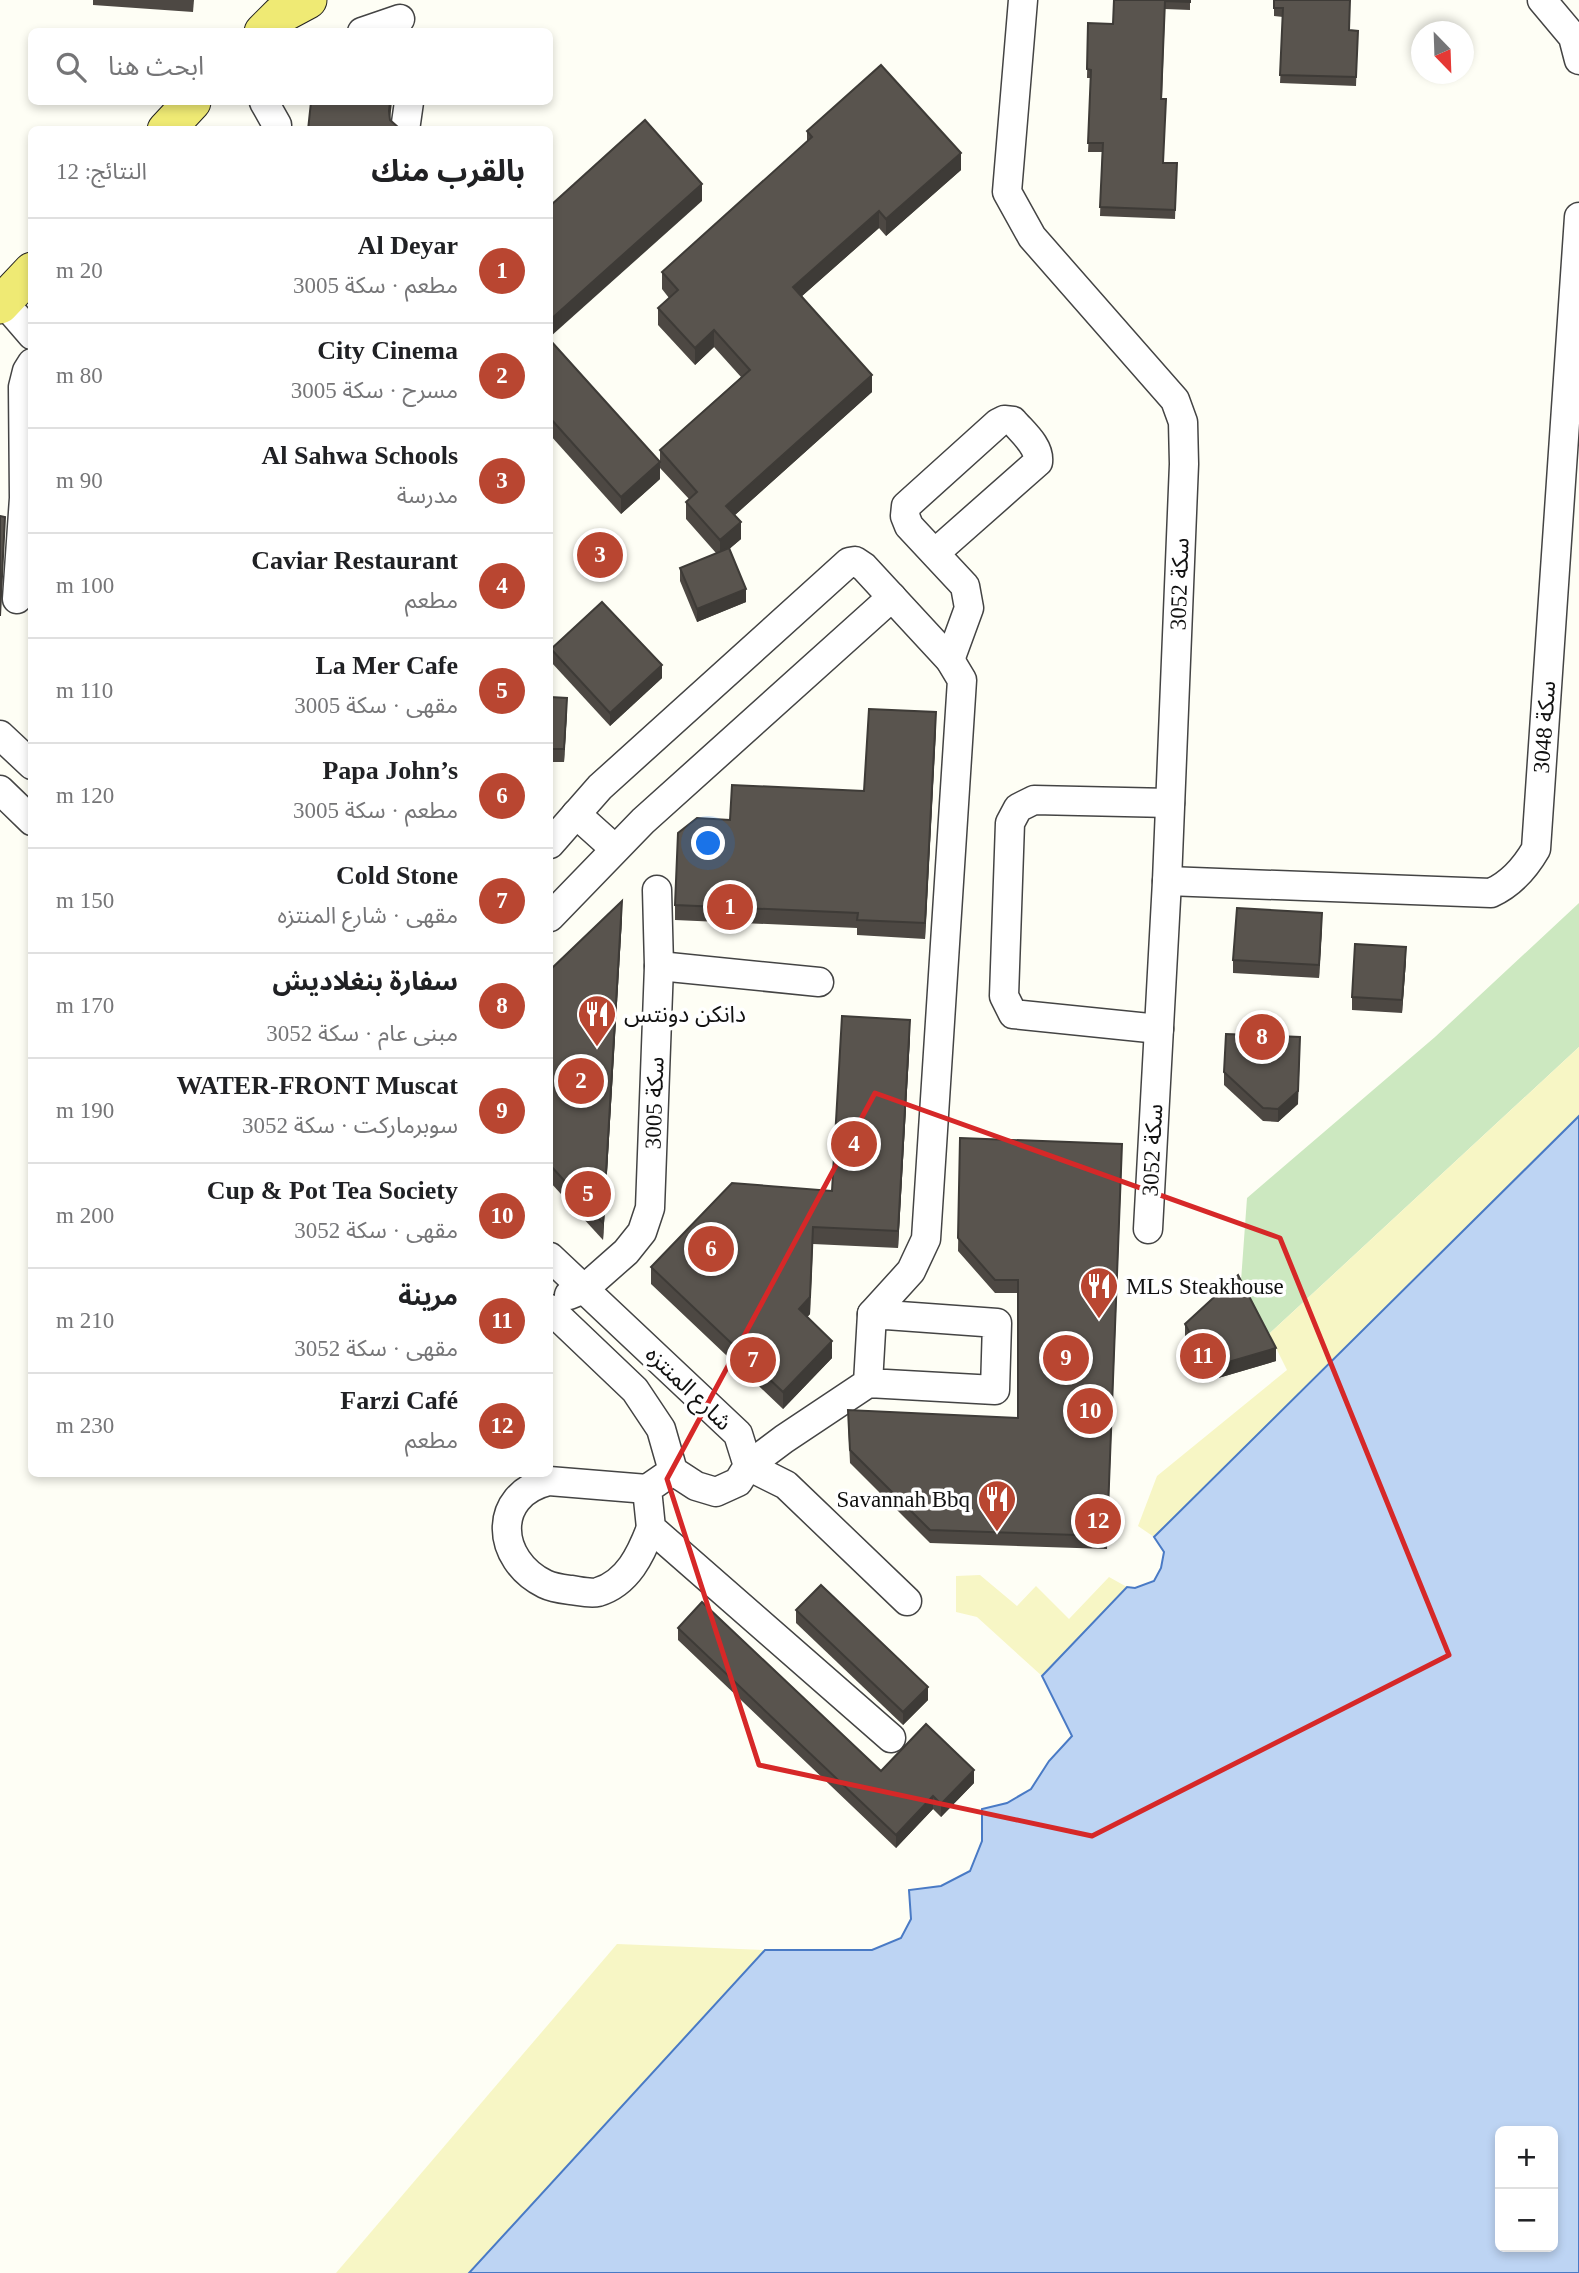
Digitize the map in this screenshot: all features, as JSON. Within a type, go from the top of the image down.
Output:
[{"type":"main road","points":[[170,126],[189,105]]},
{"type":"main road","points":[[1,302],[28,275]]},
{"type":"street","name":"سكة 3052","points":[[1023,0],[1007,192],[1032,237],[1175,400],[1183,422],[1184,464],[1167,881],[1148,1229]]},
{"type":"street","points":[[1542,0],[1573,37],[1579,60]]},
{"type":"street","points":[[372,28],[401,17]]},
{"type":"street","points":[[266,105],[277,126]]},
{"type":"street","points":[[406,126],[409,105]]},
{"type":"street","name":"سكة 3048","points":[[1167,881],[1491,893],[1504,888],[1528,864],[1536,849],[1579,217]]},
{"type":"street","points":[[1,302],[28,331]]},
{"type":"street","points":[[17,599],[24,498],[23,387],[28,369]]},
{"type":"street","points":[[935,553],[1038,462],[1039,454],[1013,421],[1004,420],[998,423],[906,506],[905,516],[909,526],[965,586],[970,608],[950,660]]},
{"type":"street","points":[[553,841],[600,787],[849,562],[855,561],[864,567],[950,660],[962,680],[926,1239],[911,1271],[872,1314],[868,1383]]},
{"type":"street","points":[[553,913],[643,821],[892,597]]},
{"type":"street","points":[[0,735],[28,761]]},
{"type":"street","points":[[0,790],[28,817]]},
{"type":"street","points":[[1159,1029],[1013,1014],[1003,996],[1010,823],[1018,808],[1034,800],[1170,803]]},
{"type":"street","points":[[576,814],[615,849]]},
{"type":"street","name":"سكة 3005","points":[[584,1289],[626,1252],[642,1232],[650,1208],[659,966],[657,890]]},
{"type":"street","points":[[659,966],[819,982]]},
{"type":"street","name":"شارع المنتزه","points":[[553,1260],[738,1434],[748,1466]]},
{"type":"street","points":[[553,1300],[584,1289]]},
{"type":"street","name":"شارع المنتزه","points":[[553,1312],[635,1390],[661,1429],[673,1471]]},
{"type":"street","points":[[647,1489],[651,1528],[638,1560],[619,1581],[596,1593],[546,1585],[519,1563],[508,1542],[506,1525],[513,1506],[523,1492],[534,1485],[549,1481],[647,1489],[673,1471],[696,1486],[716,1492],[738,1482],[748,1466],[868,1383],[995,1390],[998,1323],[872,1314]]},
{"type":"street","points":[[748,1466],[786,1485],[907,1601]]},
{"type":"street","points":[[651,1528],[891,1738]]},
{"type":"highlighted area","points":[[875,1093],[1280,1238],[1449,1655],[1092,1836],[759,1765],[667,1479]]},
{"type":"shaded area","points":[[1579,903],[1579,1047],[1269,1334],[1241,1281],[1247,1198],[1435,1037]]},
{"type":"sand","points":[[1579,1047],[1579,1116],[1154,1537],[1138,1526],[1157,1476],[1287,1370],[1269,1334]]},
{"type":"sand","points":[[980,1575],[1017,1606],[1036,1586],[1069,1619],[1109,1577],[1127,1587],[1042,1676],[977,1617],[956,1612],[956,1576]]},
{"type":"sand","points":[[617,1944],[765,1950],[469,2273],[336,2273]]},
{"type":"water","points":[[1579,1116],[1579,2273],[469,2273],[765,1950],[872,1950],[901,1938],[911,1919],[909,1890],[941,1886],[970,1871],[982,1841],[982,1809],[1007,1803],[1031,1789],[1049,1761],[1072,1736],[1042,1676],[1127,1587],[1135,1588],[1154,1581],[1161,1568],[1164,1552],[1154,1537]]},
{"type":"building","points":[[1114,0],[1190,0],[1165,1],[1161,99],[1166,99],[1163,163],[1177,163],[1175,210],[1100,207],[1103,143],[1088,143],[1091,70],[1087,69],[1088,23],[1113,24]]},
{"type":"building","points":[[1274,0],[1350,0],[1349,30],[1358,31],[1356,77],[1280,75],[1283,8],[1274,8]]},
{"type":"building","points":[[881,65],[961,153],[886,219],[879,211],[793,287],[872,375],[726,506],[741,522],[720,540],[686,502],[697,492],[660,450],[750,370],[714,330],[695,348],[658,308],[678,290],[662,272],[812,137],[807,131]]},
{"type":"building","points":[[311,105],[390,105],[390,120],[397,126],[308,126]]},
{"type":"building","points":[[645,120],[702,184],[553,317],[553,203]]},
{"type":"building","points":[[553,343],[660,462],[621,497],[553,421]]},
{"type":"building","points":[[0,516],[5,517],[0,616]]},
{"type":"building","points":[[729,548],[746,589],[697,609],[680,568]]},
{"type":"building","points":[[602,602],[662,665],[610,713],[553,651],[553,647]]},
{"type":"building","points":[[553,697],[567,698],[564,749],[553,749]]},
{"type":"building","points":[[869,709],[936,712],[925,923],[857,920],[858,913],[675,905],[678,833],[697,818],[730,820],[732,785],[864,791]]},
{"type":"building","points":[[622,901],[603,1223],[553,1168],[553,967]]},
{"type":"building","points":[[1237,908],[1322,913],[1319,965],[1233,960]]},
{"type":"building","points":[[1355,944],[1406,947],[1402,1000],[1352,997]]},
{"type":"building","points":[[842,1016],[910,1020],[898,1231],[813,1227],[810,1297],[799,1309],[832,1341],[783,1392],[651,1267],[732,1183],[832,1191]]},
{"type":"building","points":[[1226,1034],[1300,1037],[1298,1091],[1278,1109],[1263,1108],[1224,1072]]},
{"type":"building","points":[[960,1138],[1122,1144],[1107,1536],[930,1530],[850,1450],[848,1410],[1018,1418],[1018,1280],[995,1280],[958,1238]]},
{"type":"building","points":[[1238,1275],[1276,1348],[1208,1368],[1185,1324]]},
{"type":"building","points":[[821,1585],[928,1687],[903,1712],[796,1610]]},
{"type":"building","points":[[702,1602],[881,1771],[926,1724],[974,1770],[941,1804],[933,1796],[896,1835],[678,1628]]},
{"type":"place","name":"Al Sahwa Schools","points":[[600,555]]},
{"type":"place","name":"Al Deyar","points":[[730,907]]},
{"type":"place","name":"سفارة بنغلاديش","points":[[1262,1037]]},
{"type":"place","name":"دانكن دونتس","points":[[597,1048]]},
{"type":"place","name":"City Cinema","points":[[581,1081]]},
{"type":"place","name":"Caviar Restaurant","points":[[854,1144]]},
{"type":"place","name":"La Mer Cafe","points":[[588,1194]]},
{"type":"place","name":"Papa John’s","points":[[711,1249]]},
{"type":"place","name":"MLS Steakhouse","points":[[1099,1320]]},
{"type":"place","name":"مرينة","points":[[1203,1356]]},
{"type":"place","name":"WATER-FRONT Muscat","points":[[1066,1358]]},
{"type":"place","name":"Cold Stone","points":[[753,1360]]},
{"type":"place","name":"Cup & Pot Tea Society","points":[[1090,1411]]},
{"type":"place","name":"Farzi Café","points":[[1098,1521]]},
{"type":"place","name":"Savannah Bbq","points":[[997,1533]]}]
